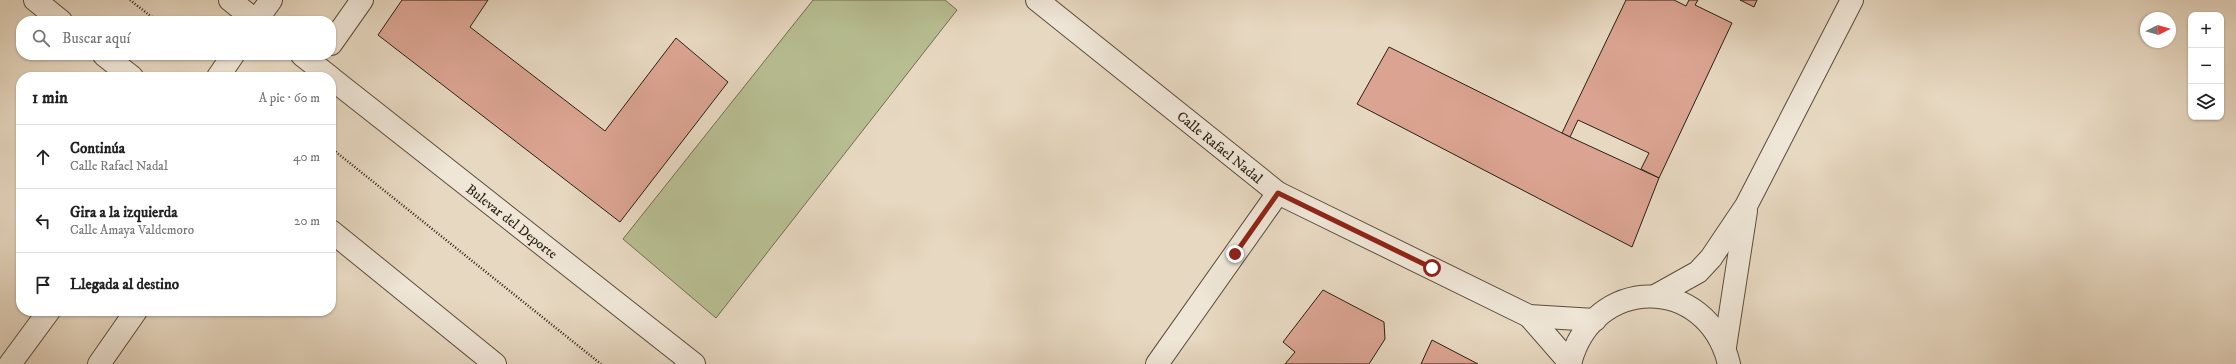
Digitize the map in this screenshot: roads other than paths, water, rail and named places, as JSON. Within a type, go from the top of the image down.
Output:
[{"type":"street","points":[[35,0],[55,16]]},
{"type":"street","points":[[230,0],[250,16]]},
{"type":"street","points":[[260,16],[271,0]]},
{"type":"street","points":[[336,37],[362,0]]},
{"type":"street","name":"Calle Rafael Nadal","points":[[1037,0],[1278,193],[1529,316],[1595,320]]},
{"type":"street","points":[[1655,296],[1698,272],[1711,258],[1746,206],[1852,0]]},
{"type":"street","points":[[110,60],[126,72]]},
{"type":"street","points":[[221,72],[230,60]]},
{"type":"street","name":"Bulevar del Deporte","points":[[336,82],[694,364]]},
{"type":"street","points":[[1157,364],[1278,193]]},
{"type":"street","points":[[1727,355],[1746,206]]},
{"type":"street","points":[[336,235],[495,364]]},
{"type":"street","points":[[1570,363],[1579,340],[1603,311],[1618,303],[1634,298],[1655,296],[1677,300],[1698,311],[1714,327],[1727,355]]},
{"type":"street","points":[[10,364],[45,316]]},
{"type":"street","points":[[99,364],[133,316]]},
{"type":"street","name":"Calle Rafael Nadal","points":[[1529,316],[1570,363]]}]
